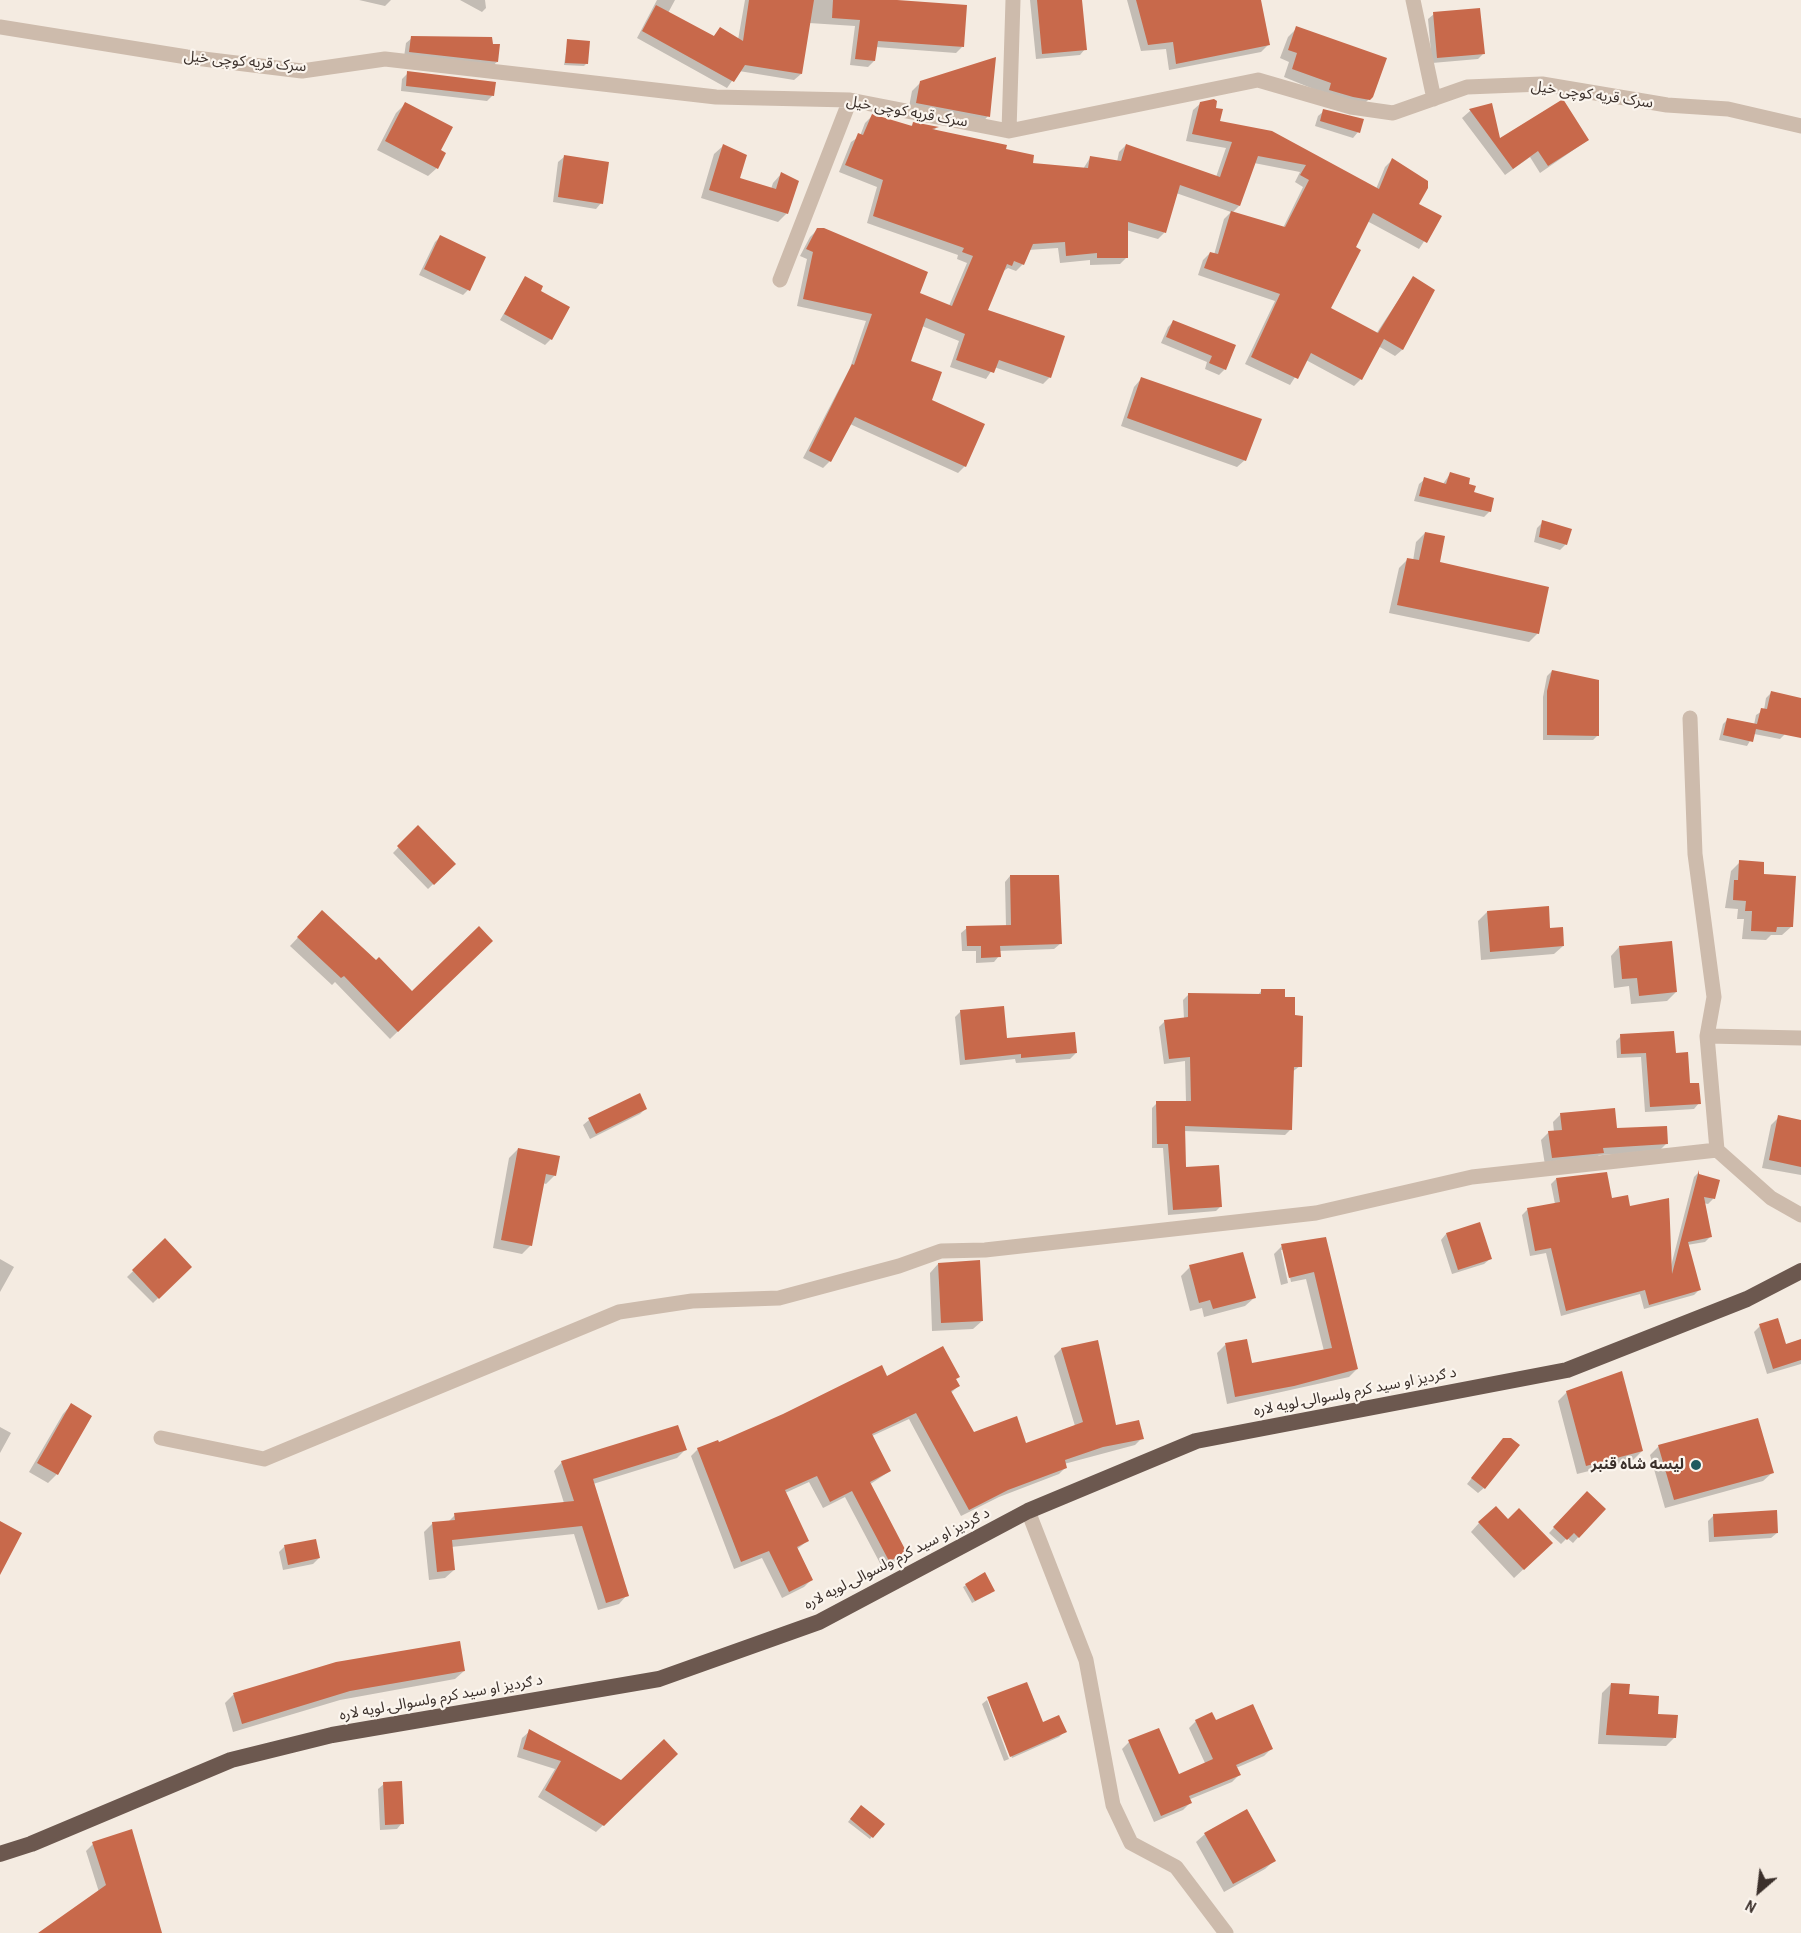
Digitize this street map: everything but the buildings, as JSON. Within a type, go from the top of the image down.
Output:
[{"type":"highway","name":"د ګردیز او سید کرم ولسوالۍ لویه لاره","points":[[0,1854],[31,1844],[231,1760],[332,1735],[659,1679],[819,1622],[1028,1511],[1196,1441],[1567,1370],[1747,1299],[1801,1270]]},
{"type":"street","points":[[1009,131],[1013,0]]},
{"type":"street","points":[[1413,0],[1434,99]]},
{"type":"street","name":"سرک قریه کوچی خیل","points":[[0,27],[187,57],[302,71],[385,59],[716,97],[850,100],[1009,131],[1258,80],[1351,107],[1393,113],[1467,87],[1542,84],[1666,105],[1728,109],[1801,126]]},
{"type":"street","points":[[780,280],[850,100]]},
{"type":"street","points":[[1690,718],[1695,854],[1714,997],[1707,1036],[1717,1150],[1771,1198],[1801,1215]]},
{"type":"street","points":[[1707,1036],[1801,1038]]},
{"type":"street","points":[[161,1438],[264,1459],[619,1312],[692,1301],[778,1298],[899,1266],[941,1251],[985,1250],[1316,1213],[1472,1178],[1717,1150]]},
{"type":"street","points":[[1028,1511],[1086,1660],[1113,1805],[1131,1844],[1176,1867],[1226,1933]]},
{"type":"place","name":"لیسه شاه قنبر","points":[[1696,1465]]}]
